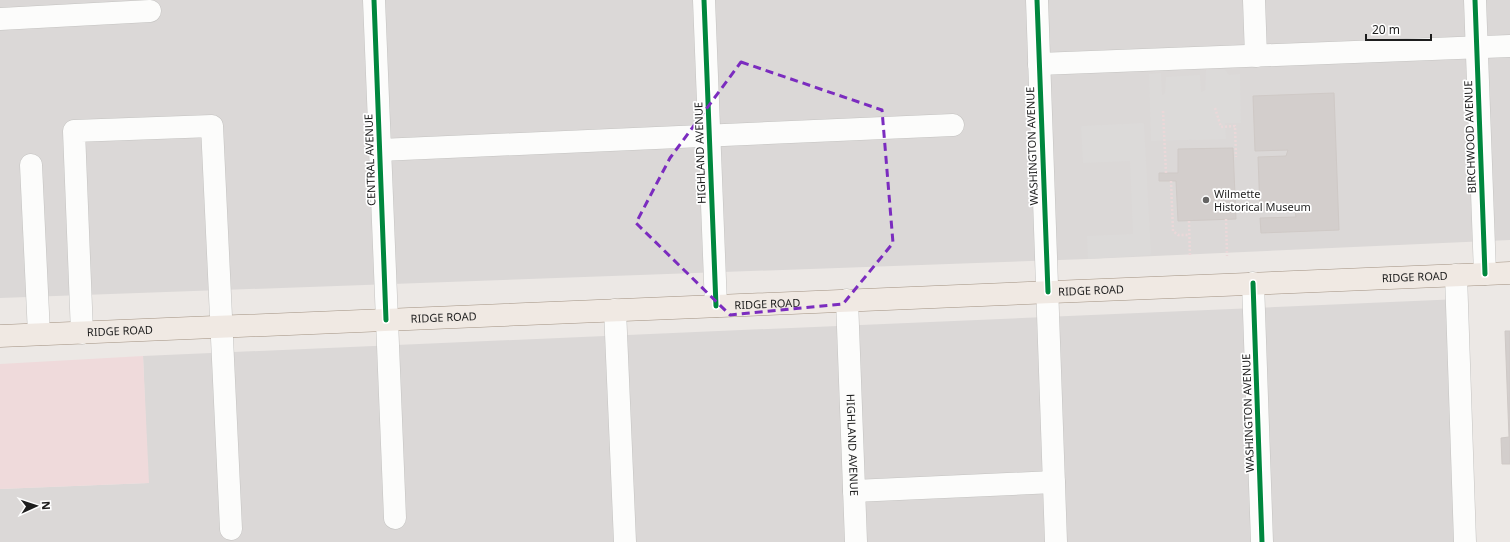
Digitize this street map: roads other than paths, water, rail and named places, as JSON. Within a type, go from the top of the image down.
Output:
[{"type":"main road","name":"RIDGE ROAD","points":[[0,336],[1510,273]]},
{"type":"street","name":"CENTRAL AVENUE","points":[[374,0],[395,518]]},
{"type":"street","name":"HIGHLAND AVENUE","points":[[704,0],[716,306]]},
{"type":"street","name":"WASHINGTON AVENUE","points":[[1037,0],[1056,542]]},
{"type":"street","points":[[1254,0],[1256,56]]},
{"type":"street","name":"BIRCHWOOD AVENUE","points":[[1475,0],[1485,274]]},
{"type":"street","points":[[0,19],[150,11]]},
{"type":"street","points":[[1039,64],[1510,46]]},
{"type":"street","points":[[380,150],[953,125]]},
{"type":"street","points":[[82,332],[74,131],[212,126],[220,327],[232,529]]},
{"type":"street","points":[[31,165],[39,334]]},
{"type":"street","points":[[1456,275],[1465,542]]},
{"type":"street","name":"WASHINGTON AVENUE","points":[[1252,283],[1262,542]]},
{"type":"street","name":"HIGHLAND AVENUE","points":[[847,300],[856,542]]},
{"type":"street","points":[[615,310],[625,542]]},
{"type":"street","points":[[854,491],[1054,482]]},
{"type":"place","name":"Wilmette Historical Museum","points":[[1206,200]]}]
